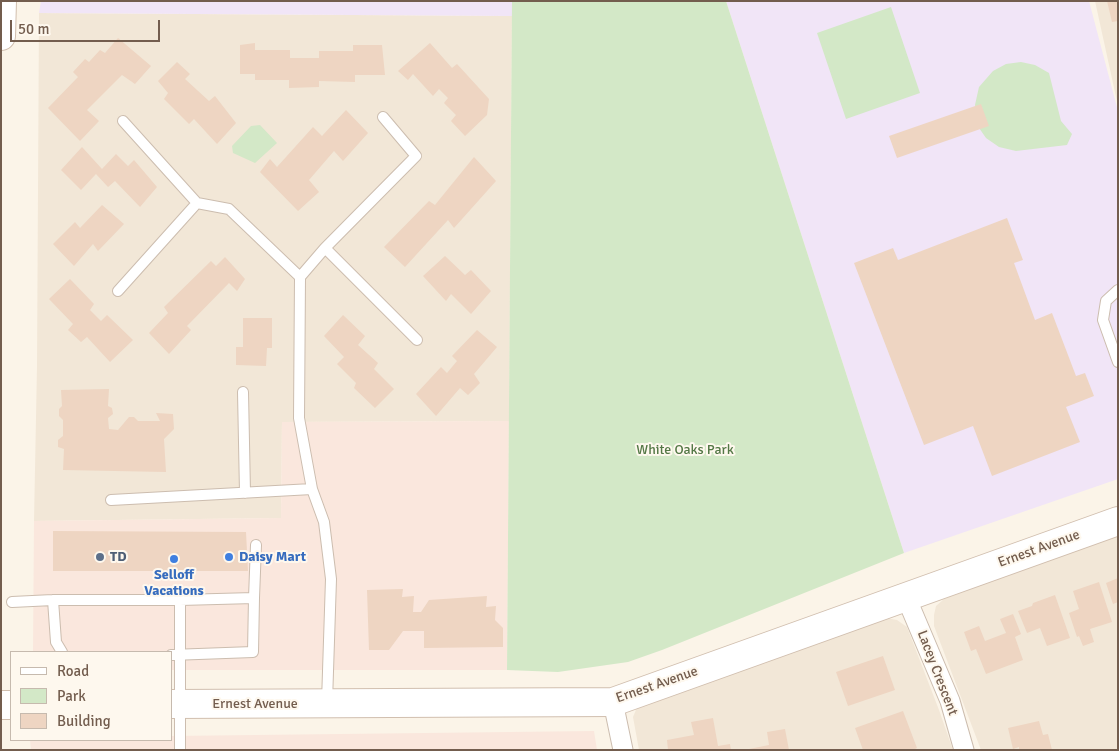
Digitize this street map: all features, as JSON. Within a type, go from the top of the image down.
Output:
[{"type":"street","points":[[1,36],[2,1]]},
{"type":"street","name":"Ernest Avenue","points":[[176,704],[613,702],[1118,521]]},
{"type":"street","name":"Lacey Crescent","points":[[906,597],[950,701],[964,750]]},
{"type":"street","points":[[613,702],[623,750]]},
{"type":"lane","points":[[327,703],[332,579],[324,522],[312,489],[299,418],[300,277],[325,248],[416,156],[383,117]]},
{"type":"lane","points":[[123,122],[197,203],[229,209],[300,277]]},
{"type":"lane","points":[[118,291],[197,203]]},
{"type":"lane","points":[[325,248],[417,340]]},
{"type":"lane","points":[[1118,290],[1106,301],[1103,320],[1118,362]]},
{"type":"lane","points":[[243,392],[245,492]]},
{"type":"lane","points":[[111,500],[312,489]]},
{"type":"lane","points":[[176,654],[253,652],[256,545]]},
{"type":"lane","points":[[12,602],[254,598]]},
{"type":"lane","points":[[53,600],[56,642],[61,651]]},
{"type":"lane","points":[[180,600],[176,654],[176,704],[180,750]]},
{"type":"shaded area","points":[[41,1],[512,1],[512,16],[39,13]]},
{"type":"shaded area","points":[[726,1],[1089,1],[1118,111],[1118,479],[904,553]]},
{"type":"shaded area","points":[[1095,1],[1118,1],[1118,106]]},
{"type":"shaded area","points":[[39,13],[512,16],[509,421],[282,422],[281,518],[34,521]]},
{"type":"shaded area","points":[[509,421],[507,670],[172,670],[172,651],[33,651],[34,521],[281,518],[282,422]]},
{"type":"shaded area","points":[[1118,534],[1118,750],[981,750],[934,626],[936,606],[944,599]]},
{"type":"shaded area","points":[[886,618],[897,620],[907,627],[953,750],[639,750],[633,717],[638,705]]},
{"type":"shaded area","points":[[594,731],[597,750],[31,750],[30,741],[172,741],[172,736]]},
{"type":"green space","name":"White Oaks Park","points":[[512,1],[726,1],[904,553],[628,662],[558,672],[507,670]]},
{"type":"green space","points":[[891,7],[920,93],[846,119],[817,33]]},
{"type":"green space","points":[[1021,62],[1035,65],[1049,73],[1061,121],[1072,134],[1067,145],[1016,151],[999,147],[986,138],[977,125],[975,105],[979,87],[993,71],[1006,64]]},
{"type":"green space","points":[[260,125],[277,143],[255,163],[233,153],[232,146],[251,126]]},
{"type":"building","points":[[1107,1],[1118,1],[1118,21],[1112,22]]},
{"type":"building","points":[[118,38],[151,66],[135,84],[122,75],[87,110],[99,121],[80,141],[48,108],[78,77],[73,72],[85,59],[89,62],[100,50],[105,53]]},
{"type":"building","points":[[255,43],[255,50],[290,50],[290,58],[319,58],[319,51],[353,51],[353,45],[382,45],[385,75],[355,75],[355,82],[319,81],[319,87],[289,88],[289,80],[255,80],[255,74],[240,74],[240,45]]},
{"type":"building","points":[[430,43],[452,68],[457,64],[489,99],[487,115],[465,136],[451,121],[456,115],[444,103],[448,98],[439,89],[433,96],[413,74],[408,80],[398,71]]},
{"type":"building","points":[[177,62],[190,74],[185,79],[209,101],[215,96],[236,123],[217,144],[194,119],[189,124],[164,99],[168,93],[158,81]]},
{"type":"building","points":[[981,104],[989,126],[897,158],[889,136]]},
{"type":"building","points":[[346,110],[368,133],[343,161],[334,151],[309,180],[319,192],[298,211],[260,172],[270,159],[277,167],[313,127],[322,136]]},
{"type":"building","points":[[82,147],[102,169],[116,154],[128,166],[134,160],[157,187],[140,207],[115,181],[108,187],[96,174],[81,190],[61,170]]},
{"type":"building","points":[[474,157],[496,181],[454,228],[448,220],[405,267],[384,247],[429,201],[435,205]]},
{"type":"building","points":[[102,205],[124,224],[98,251],[93,244],[74,266],[53,244],[75,222],[80,228]]},
{"type":"building","points":[[1007,218],[1023,260],[1014,263],[1035,320],[1052,313],[1076,376],[1085,373],[1094,396],[1066,407],[1080,442],[992,476],[973,426],[924,445],[854,263],[893,248],[898,260]]},
{"type":"building","points":[[445,256],[465,275],[471,270],[491,291],[471,314],[451,294],[446,301],[423,276]]},
{"type":"building","points":[[225,257],[245,279],[237,291],[229,283],[187,326],[191,330],[169,354],[149,333],[168,313],[164,307],[211,261],[216,266]]},
{"type":"building","points":[[70,279],[94,304],[90,310],[101,321],[107,315],[133,340],[110,362],[87,337],[81,342],[68,330],[73,324],[49,299]]},
{"type":"building","points":[[343,315],[365,336],[358,345],[378,363],[374,369],[394,389],[375,408],[354,388],[356,383],[337,364],[344,357],[324,336]]},
{"type":"building","points":[[243,318],[272,318],[272,348],[267,348],[266,366],[236,365],[236,347],[243,347]]},
{"type":"building","points":[[477,330],[497,347],[474,374],[480,383],[468,395],[460,388],[436,416],[416,394],[441,367],[447,373],[457,361],[452,356]]},
{"type":"building","points":[[109,389],[108,406],[112,408],[113,414],[108,418],[109,429],[118,430],[129,417],[134,417],[138,421],[160,421],[156,413],[173,414],[174,429],[164,439],[166,472],[63,470],[64,449],[58,447],[58,440],[63,436],[63,420],[59,416],[59,409],[62,406],[61,390]]},
{"type":"building","points":[[53,531],[246,532],[248,571],[53,571]]},
{"type":"building","points":[[1118,578],[1118,602],[1113,604],[1106,583]]},
{"type":"building","points":[[1099,582],[1112,622],[1090,629],[1094,642],[1083,646],[1079,636],[1077,637],[1069,613],[1079,609],[1073,591]]},
{"type":"building","points":[[403,589],[402,597],[414,596],[413,612],[421,612],[429,600],[487,596],[486,607],[496,606],[495,620],[503,628],[503,647],[424,648],[424,631],[403,631],[389,650],[369,650],[367,590]]},
{"type":"building","points":[[1055,595],[1070,638],[1047,646],[1040,628],[1027,633],[1018,611]]},
{"type":"building","points":[[1013,614],[1021,634],[1015,637],[1023,660],[986,674],[976,649],[971,651],[964,632],[979,626],[985,641],[1006,633],[1000,619]]},
{"type":"building","points":[[883,656],[895,690],[848,706],[836,672]]},
{"type":"building","points":[[903,711],[917,748],[913,750],[863,750],[855,728]]},
{"type":"building","points":[[713,718],[718,746],[730,744],[731,750],[668,750],[667,740],[694,735],[691,722]]},
{"type":"building","points":[[1039,721],[1043,735],[1048,734],[1052,750],[1019,750],[1019,747],[1013,749],[1008,728]]},
{"type":"building","points":[[785,729],[789,750],[749,750],[769,745],[767,732]]},
{"type":"place","name":"TD","points":[[100,557]]},
{"type":"place","name":"Daisy Mart","points":[[229,557]]},
{"type":"place","name":"Selloff Vacations","points":[[174,559]]}]
